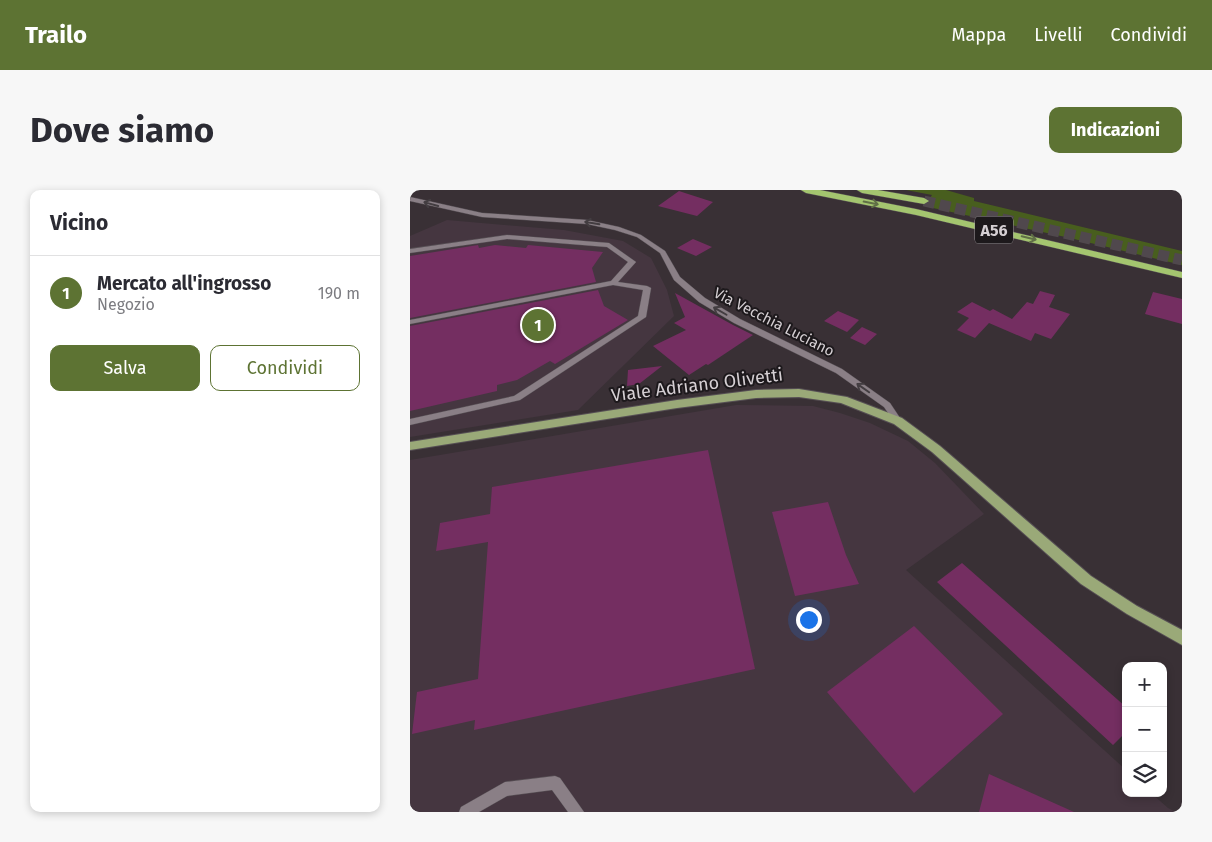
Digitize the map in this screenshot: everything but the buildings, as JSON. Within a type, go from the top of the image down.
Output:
[{"type":"highway","name":"A56","points":[[806,190],[916,212],[1182,275]]},
{"type":"highway","points":[[862,190],[924,202]]},
{"type":"main road","name":"Viale Adriano Olivetti","points":[[410,446],[677,404],[784,392],[843,400],[898,421],[936,449],[1086,580],[1132,610],[1182,638]]},
{"type":"street","name":"Via Vecchia Luciano","points":[[410,199],[482,215],[587,222],[617,228],[639,236],[663,252],[677,278],[702,300],[737,321],[839,371],[887,405],[898,421]]},
{"type":"street","points":[[410,251],[507,236],[609,245],[632,262],[613,283]]},
{"type":"street","points":[[410,322],[613,283],[647,288],[642,317],[517,398],[410,422]]},
{"type":"street","points":[[466,812],[505,789],[554,783],[577,812]]},
{"type":"shaded area","points":[[447,220],[564,230],[623,241],[651,258],[667,290],[674,316],[578,410],[410,437],[410,236]]},
{"type":"shaded area","points":[[736,405],[813,406],[870,423],[908,441],[935,463],[984,514],[906,570],[1122,766],[1122,797],[1156,797],[1168,808],[1176,812],[410,812],[410,460]]},
{"type":"green space","points":[[906,190],[946,190],[974,198],[974,201],[1182,251],[1182,265],[924,206],[932,195]]},
{"type":"tunnel","points":[[924,201],[1182,260]]},
{"type":"place","name":"Mercato all'ingrosso","points":[[538,325]]}]
